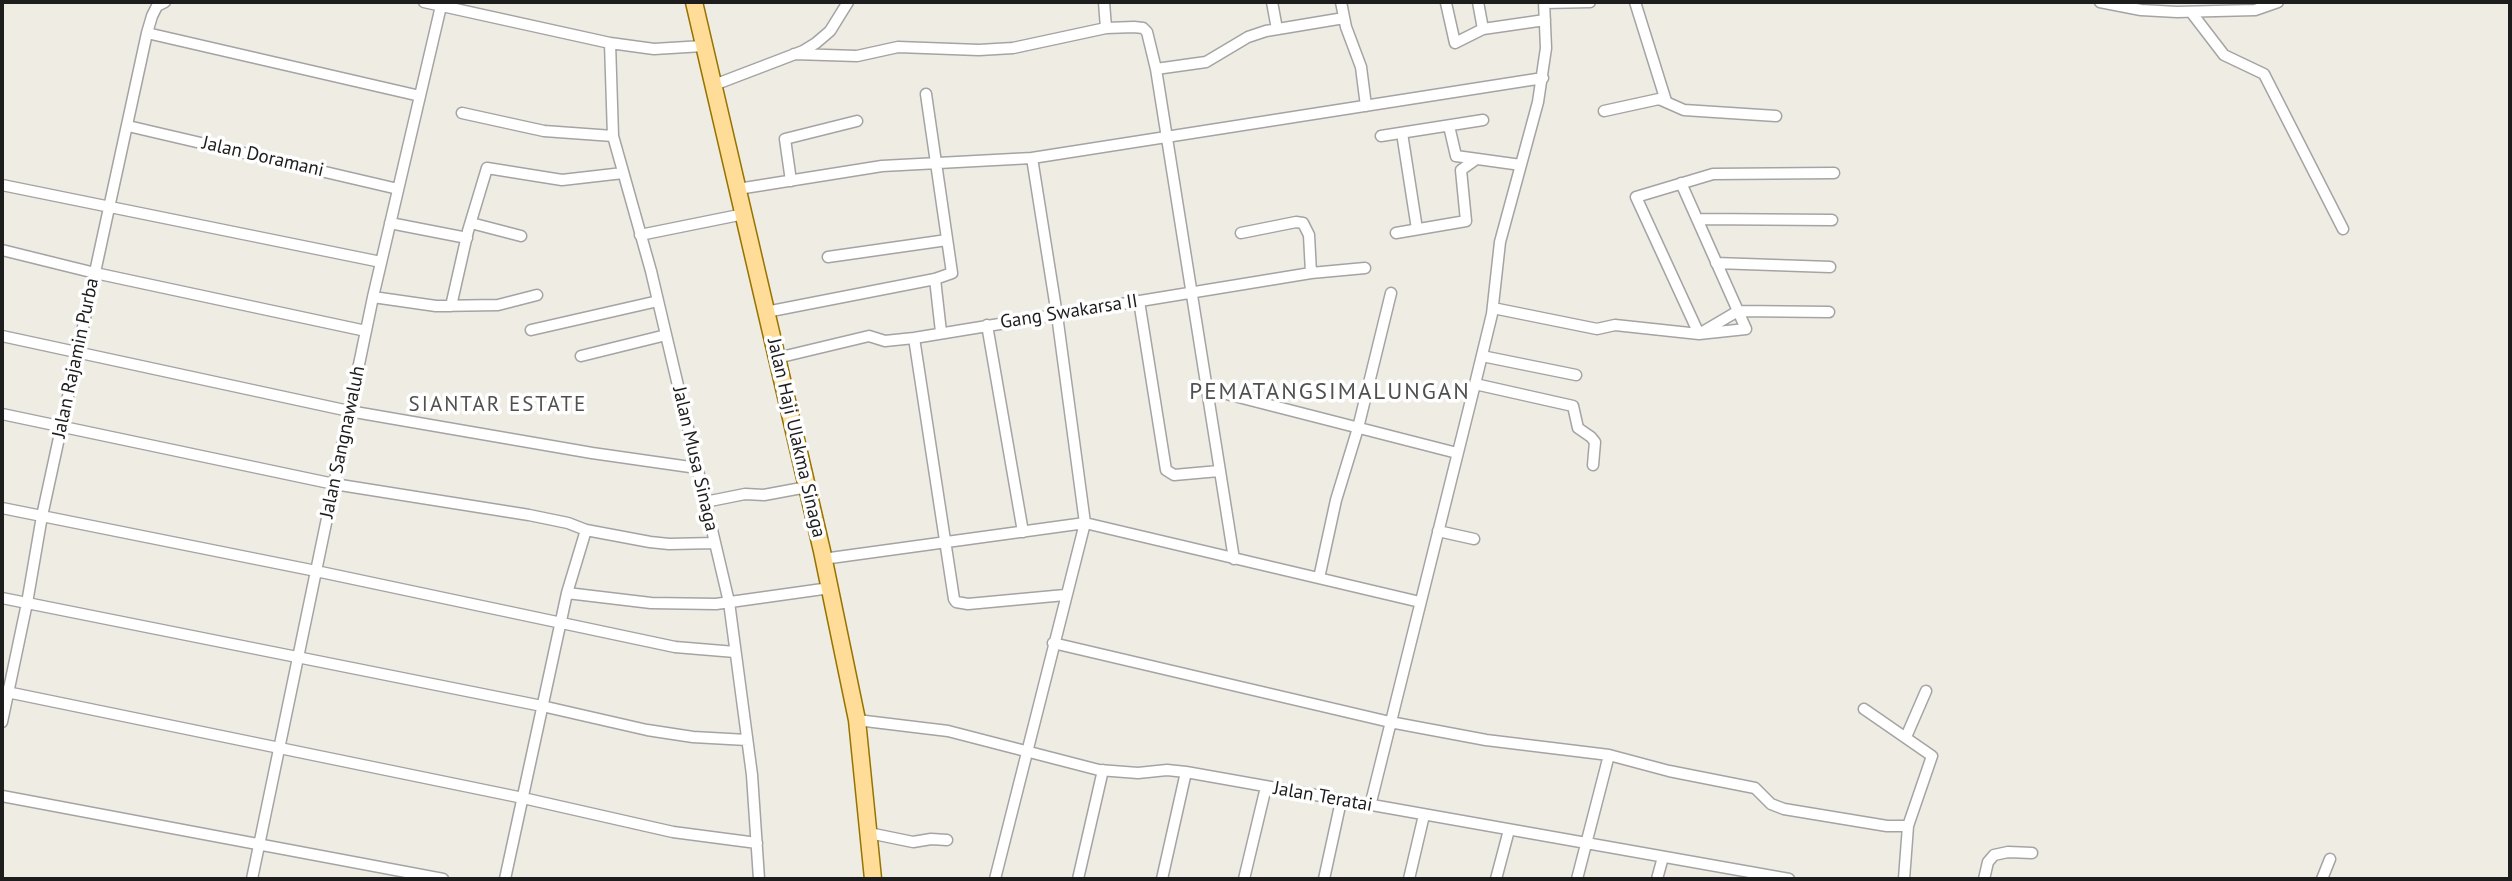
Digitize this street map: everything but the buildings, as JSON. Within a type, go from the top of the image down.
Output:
[{"type":"main road","name":"Jalan Haji Ulakma Sinaga","points":[[694,2],[824,559],[858,720],[873,879]]},
{"type":"street","name":"Jalan Rajamin Purba","points":[[2,722],[5,691],[27,603],[41,516],[147,33],[157,6],[165,2]]},
{"type":"street","points":[[424,2],[610,43],[654,49],[704,46]]},
{"type":"street","points":[[714,85],[816,43],[830,32],[848,2]]},
{"type":"street","points":[[1104,2],[1106,28]]},
{"type":"street","points":[[1272,2],[1277,29]]},
{"type":"street","points":[[1341,2],[1361,67],[1366,106]]},
{"type":"street","points":[[1478,2],[1483,29]]},
{"type":"street","points":[[1370,806],[1482,356],[1493,308],[1500,242],[1543,78],[1546,48],[1544,3],[1590,2]]},
{"type":"street","points":[[1634,2],[1666,101]]},
{"type":"street","points":[[2107,3],[2190,12],[2255,10],[2278,2]]},
{"type":"street","points":[[1446,3],[1455,43],[1483,29],[1545,20]]},
{"type":"street","name":"Jalan Sangnawaluh","points":[[252,879],[373,296],[441,6]]},
{"type":"street","points":[[2190,12],[2224,55],[2264,74],[2343,229]]},
{"type":"street","points":[[1156,69],[1206,62],[1248,37],[1277,29],[1344,18]]},
{"type":"street","points":[[794,54],[857,56],[898,47],[968,50],[1013,48],[1106,28],[1143,28],[1147,32],[1156,69],[1234,559]]},
{"type":"street","points":[[147,33],[420,96]]},
{"type":"street","name":"Jalan Musa Sinaga","points":[[610,43],[612,136],[658,301],[729,602],[747,740],[759,879]]},
{"type":"street","points":[[738,189],[882,166],[1032,158],[1543,78]]},
{"type":"street","points":[[766,312],[935,279],[952,273],[926,94]]},
{"type":"street","points":[[1604,111],[1652,99],[1666,101],[1684,110],[1776,116]]},
{"type":"street","points":[[462,113],[544,131],[612,136]]},
{"type":"street","points":[[1381,135],[1483,120]]},
{"type":"street","points":[[791,181],[785,139],[857,121]]},
{"type":"street","name":"Jalan Doramani","points":[[128,125],[398,189]]},
{"type":"street","points":[[1449,126],[1456,156],[1521,165]]},
{"type":"street","points":[[1402,133],[1417,229]]},
{"type":"street","points":[[995,879],[1084,523],[1057,314],[1032,158]]},
{"type":"street","points":[[1396,233],[1466,221],[1461,170],[1475,160]]},
{"type":"street","points":[[452,306],[467,238],[487,168],[562,180],[624,173]]},
{"type":"street","points":[[1699,334],[1636,197],[1713,174],[1834,173]]},
{"type":"street","points":[[1493,308],[1597,329],[1615,325],[1699,334],[1746,329],[1681,183]]},
{"type":"street","points":[[2,186],[381,262]]},
{"type":"street","points":[[640,235],[744,214]]},
{"type":"street","points":[[1697,219],[1832,220]]},
{"type":"street","points":[[1241,233],[1296,222],[1303,223],[1309,235],[1311,273]]},
{"type":"street","points":[[390,223],[467,238]]},
{"type":"street","points":[[471,223],[521,236]]},
{"type":"street","points":[[828,257],[947,240]]},
{"type":"street","points":[[2,250],[95,273],[366,331]]},
{"type":"street","points":[[1716,263],[1830,267]]},
{"type":"street","name":"Gang Swakarsa II","points":[[777,358],[869,336],[886,341],[914,338],[1311,273],[1365,268]]},
{"type":"street","points":[[935,279],[941,332]]},
{"type":"street","points":[[1319,578],[1336,500],[1358,428],[1391,293]]},
{"type":"street","points":[[373,296],[452,306],[498,305],[537,295]]},
{"type":"street","points":[[531,330],[658,301]]},
{"type":"street","points":[[1139,301],[1166,470],[1174,475],[1219,471]]},
{"type":"street","points":[[1699,334],[1738,311],[1829,312]]},
{"type":"street","points":[[987,325],[1023,532]]},
{"type":"street","points":[[581,356],[666,335]]},
{"type":"street","points":[[2,336],[349,411],[592,453],[697,468]]},
{"type":"street","points":[[914,338],[956,602],[968,604],[1065,595]]},
{"type":"street","points":[[1482,356],[1576,374]]},
{"type":"street","points":[[1475,384],[1573,406],[1578,428],[1595,442],[1593,465]]},
{"type":"street","points":[[1207,389],[1458,453]]},
{"type":"street","points":[[2,414],[334,484],[529,515],[568,523],[586,530],[659,543],[715,543]]},
{"type":"street","points":[[705,502],[807,487]]},
{"type":"street","points":[[2,508],[675,647],[735,652]]},
{"type":"street","points":[[824,559],[1084,523],[1420,602]]},
{"type":"street","points":[[505,879],[567,593],[586,530]]},
{"type":"street","points":[[1438,531],[1474,539]]},
{"type":"street","points":[[567,593],[679,604],[729,602],[830,588]]},
{"type":"street","points":[[2,598],[670,734],[747,740]]},
{"type":"street","points":[[1053,643],[1391,722],[1486,740],[1609,755],[1669,771],[1755,788],[1771,804],[1784,809],[1908,826]]},
{"type":"street","points":[[5,691],[523,797],[673,832],[757,843]]},
{"type":"street","points":[[1906,737],[1926,691]]},
{"type":"street","points":[[1864,709],[1932,756],[1908,826],[1905,879]]},
{"type":"street","name":"Jalan Teratai","points":[[858,720],[930,727],[1103,770],[1186,772],[1663,857],[1741,875],[1789,879]]},
{"type":"street","points":[[1577,879],[1609,755]]},
{"type":"street","points":[[1078,879],[1103,770]]},
{"type":"street","points":[[1162,879],[1186,772]]},
{"type":"street","points":[[1244,879],[1266,787]]},
{"type":"street","points":[[2,796],[443,879]]},
{"type":"street","points":[[1324,879],[1341,800]]},
{"type":"street","points":[[1409,879],[1424,815]]},
{"type":"street","points":[[1496,879],[1509,830]]},
{"type":"street","points":[[869,833],[913,842],[947,840]]},
{"type":"street","points":[[1984,879],[1987,862],[1994,855],[2008,852],[2032,853]]},
{"type":"street","points":[[1657,879],[1663,857]]},
{"type":"street","points":[[2322,879],[2330,859]]},
{"type":"district","name":"PEMATANGSIMALUNGAN","points":[[1330,392]]},
{"type":"district","name":"SIANTAR ESTATE","points":[[498,405]]}]
